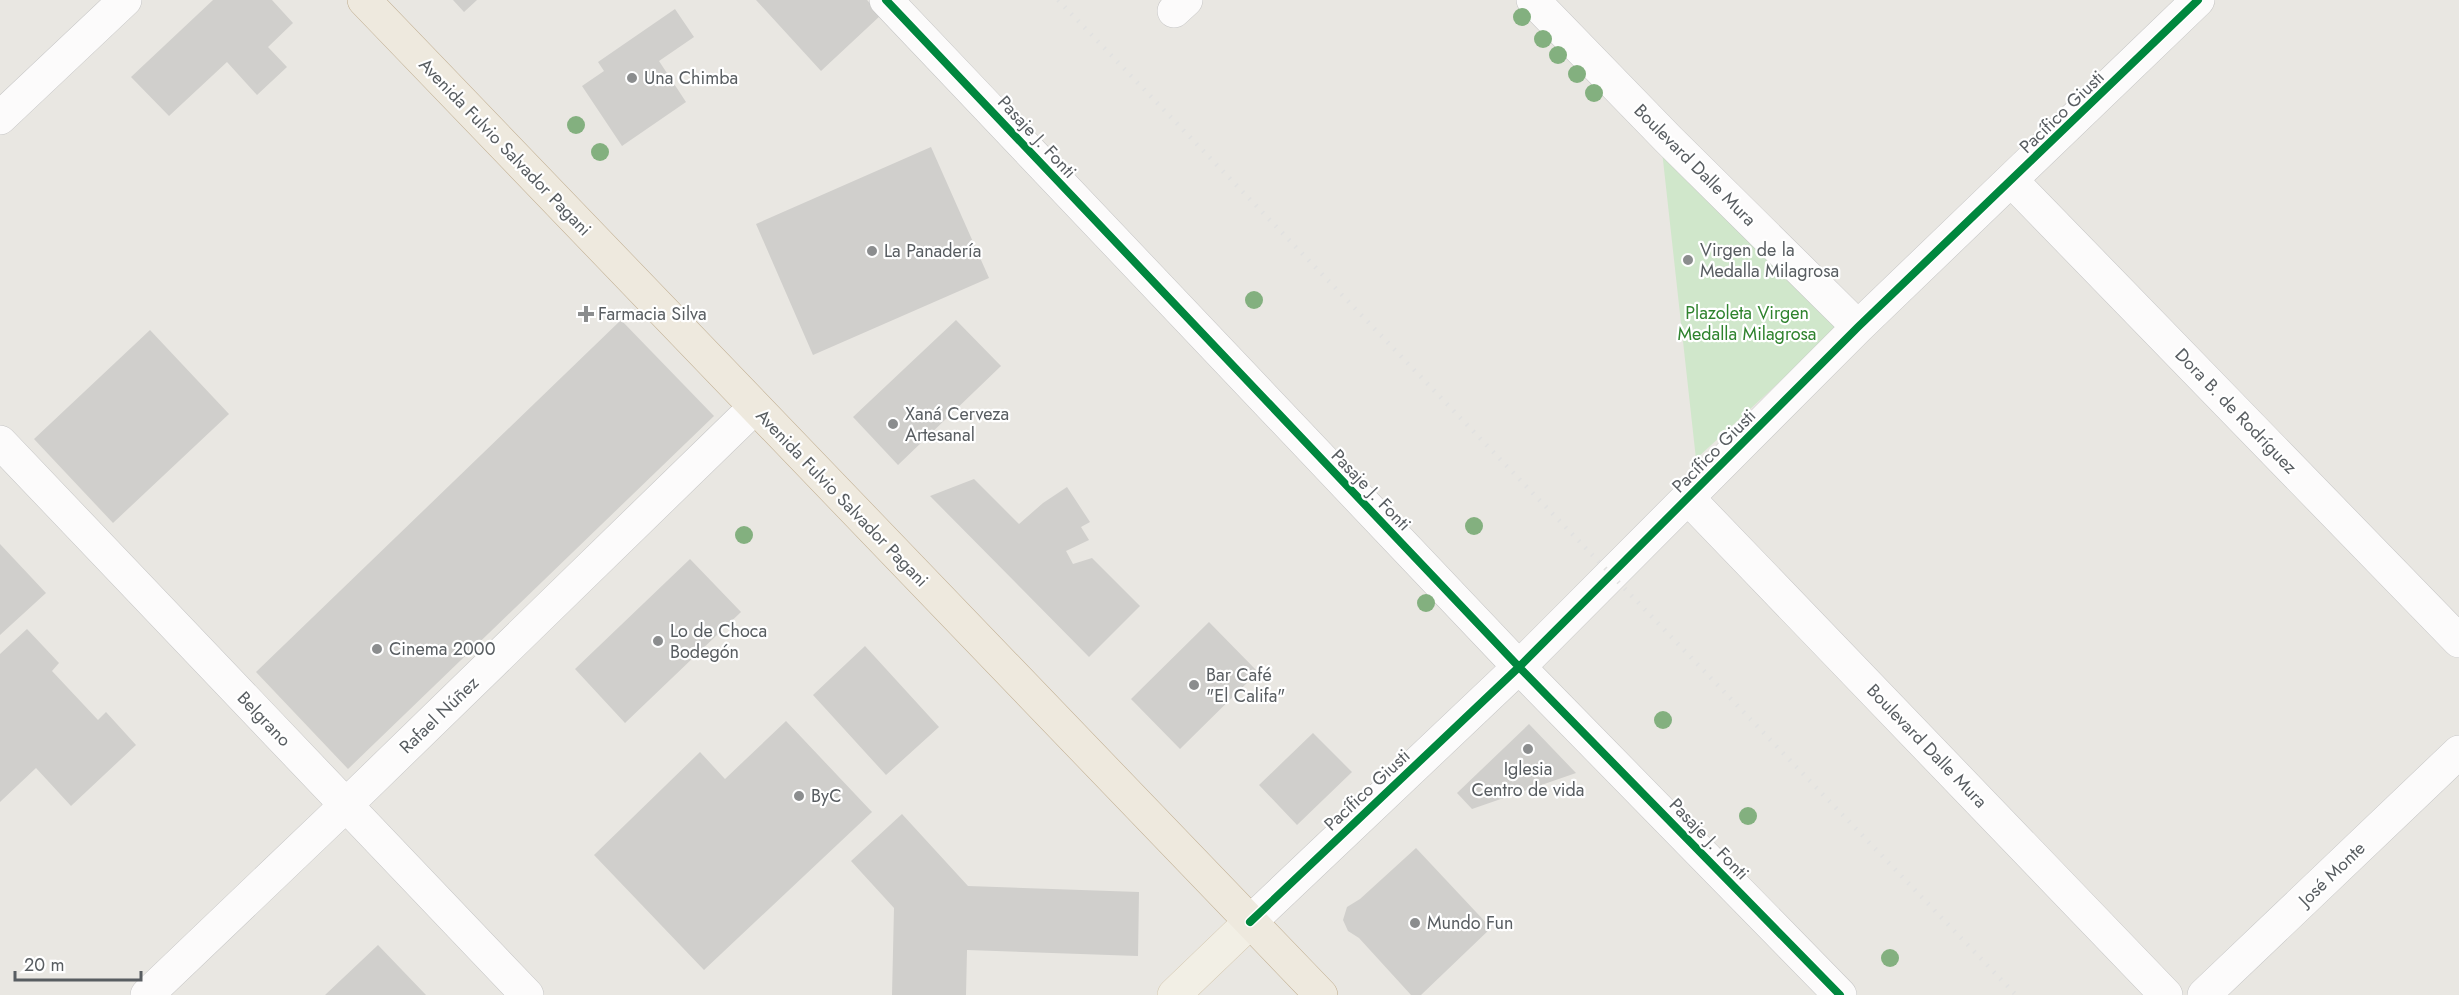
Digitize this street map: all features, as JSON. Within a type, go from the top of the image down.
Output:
[{"type":"highway","name":"Avenida Fulvio Salvador Pagani","points":[[363,0],[1321,995]]},
{"type":"main road","points":[[1174,995],[1250,922]]},
{"type":"street","points":[[0,118],[125,0]]},
{"type":"street","name":"Pasaje J. Fonti","points":[[886,0],[1519,667],[1840,995]]},
{"type":"street","name":"Boulevard Dalle Mura","points":[[1533,0],[1668,139],[1858,327]]},
{"type":"street","name":"Pacífico Giusti","points":[[1250,922],[1519,667],[1858,327],[2198,0]]},
{"type":"street","name":"Dora B. de Rodríguez","points":[[2012,181],[2459,641]]},
{"type":"street","name":"Rafael Núñez","points":[[147,995],[755,407]]},
{"type":"street","name":"Belgrano","points":[[0,442],[527,995]]},
{"type":"street","name":"Boulevard Dalle Mura","points":[[1688,498],[2166,995]]},
{"type":"street","name":"José Monte","points":[[2204,995],[2459,752]]},
{"type":"green space","name":"Plazoleta Virgen Medalla Milagrosa","points":[[1660,139],[1840,326],[1696,459],[1663,160]]},
{"type":"building","points":[[213,0],[272,0],[293,23],[268,47],[287,67],[257,95],[227,62],[169,116],[131,77]]},
{"type":"building","points":[[453,0],[477,0],[464,12]]},
{"type":"building","points":[[756,0],[867,0],[881,15],[821,71]]},
{"type":"building","name":"Una Chimba","points":[[675,9],[694,37],[659,61],[686,102],[622,146],[582,86],[604,71],[598,62]]},
{"type":"building","name":"La Panadería","points":[[931,147],[989,278],[813,355],[756,224]]},
{"type":"building","points":[[621,320],[714,416],[348,769],[256,672]]},
{"type":"building","points":[[956,320],[1001,366],[898,465],[853,417]]},
{"type":"building","points":[[150,330],[229,414],[113,523],[34,439]]},
{"type":"building","points":[[974,479],[1019,524],[1043,503],[1067,487],[1090,522],[1081,527],[1089,540],[1066,551],[1073,564],[1092,558],[1140,606],[1089,657],[930,496]]},
{"type":"building","points":[[0,544],[46,593],[0,635]]},
{"type":"building","name":"Lo de Choca Bodegón","points":[[690,559],[741,612],[625,723],[575,669]]},
{"type":"building","name":"Bar Café \"El Califa\"","points":[[1209,622],[1258,672],[1180,749],[1131,699]]},
{"type":"building","points":[[27,629],[59,663],[52,671],[98,720],[106,712],[136,745],[71,806],[36,768],[0,802],[0,654]]},
{"type":"building","points":[[865,646],[939,727],[886,775],[813,695]]},
{"type":"building","points":[[786,721],[872,812],[704,970],[594,855],[700,752],[725,779]]},
{"type":"building","name":"Iglesia Centro de vida","points":[[1529,724],[1576,773],[1472,809],[1457,793]]},
{"type":"building","points":[[1313,733],[1352,772],[1297,825],[1259,785]]},
{"type":"building","points":[[902,814],[968,886],[1139,892],[1138,956],[967,950],[966,995],[892,995],[894,908],[851,861]]},
{"type":"building","name":"Mundo Fun","points":[[1416,848],[1491,928],[1421,995],[1411,995],[1359,938],[1348,931],[1343,920],[1347,907],[1360,899]]},
{"type":"building","points":[[378,945],[426,995],[325,995]]},
{"type":"railway","points":[[1058,0],[2016,995]]},
{"type":"cycle path","points":[[886,0],[1519,667],[1840,995]]},
{"type":"cycle path","points":[[1250,922],[1519,667],[1858,327],[2198,0]]},
{"type":"place","name":"Una Chimba","points":[[632,78]]},
{"type":"place","name":"La Panadería","points":[[872,251]]},
{"type":"place","name":"Virgen de la Medalla Milagrosa","points":[[1688,260]]},
{"type":"place","name":"Farmacia Silva","points":[[586,314]]},
{"type":"place","name":"Xaná Cerveza Artesanal","points":[[893,424]]},
{"type":"place","name":"Lo de Choca Bodegón","points":[[658,641]]},
{"type":"place","name":"Cinema 2000","points":[[377,649]]},
{"type":"place","name":"Bar Café \"El Califa\"","points":[[1194,685]]},
{"type":"place","name":"Iglesia Centro de vida","points":[[1528,749]]},
{"type":"place","name":"ByC","points":[[799,796]]},
{"type":"place","name":"Mundo Fun","points":[[1415,923]]}]
